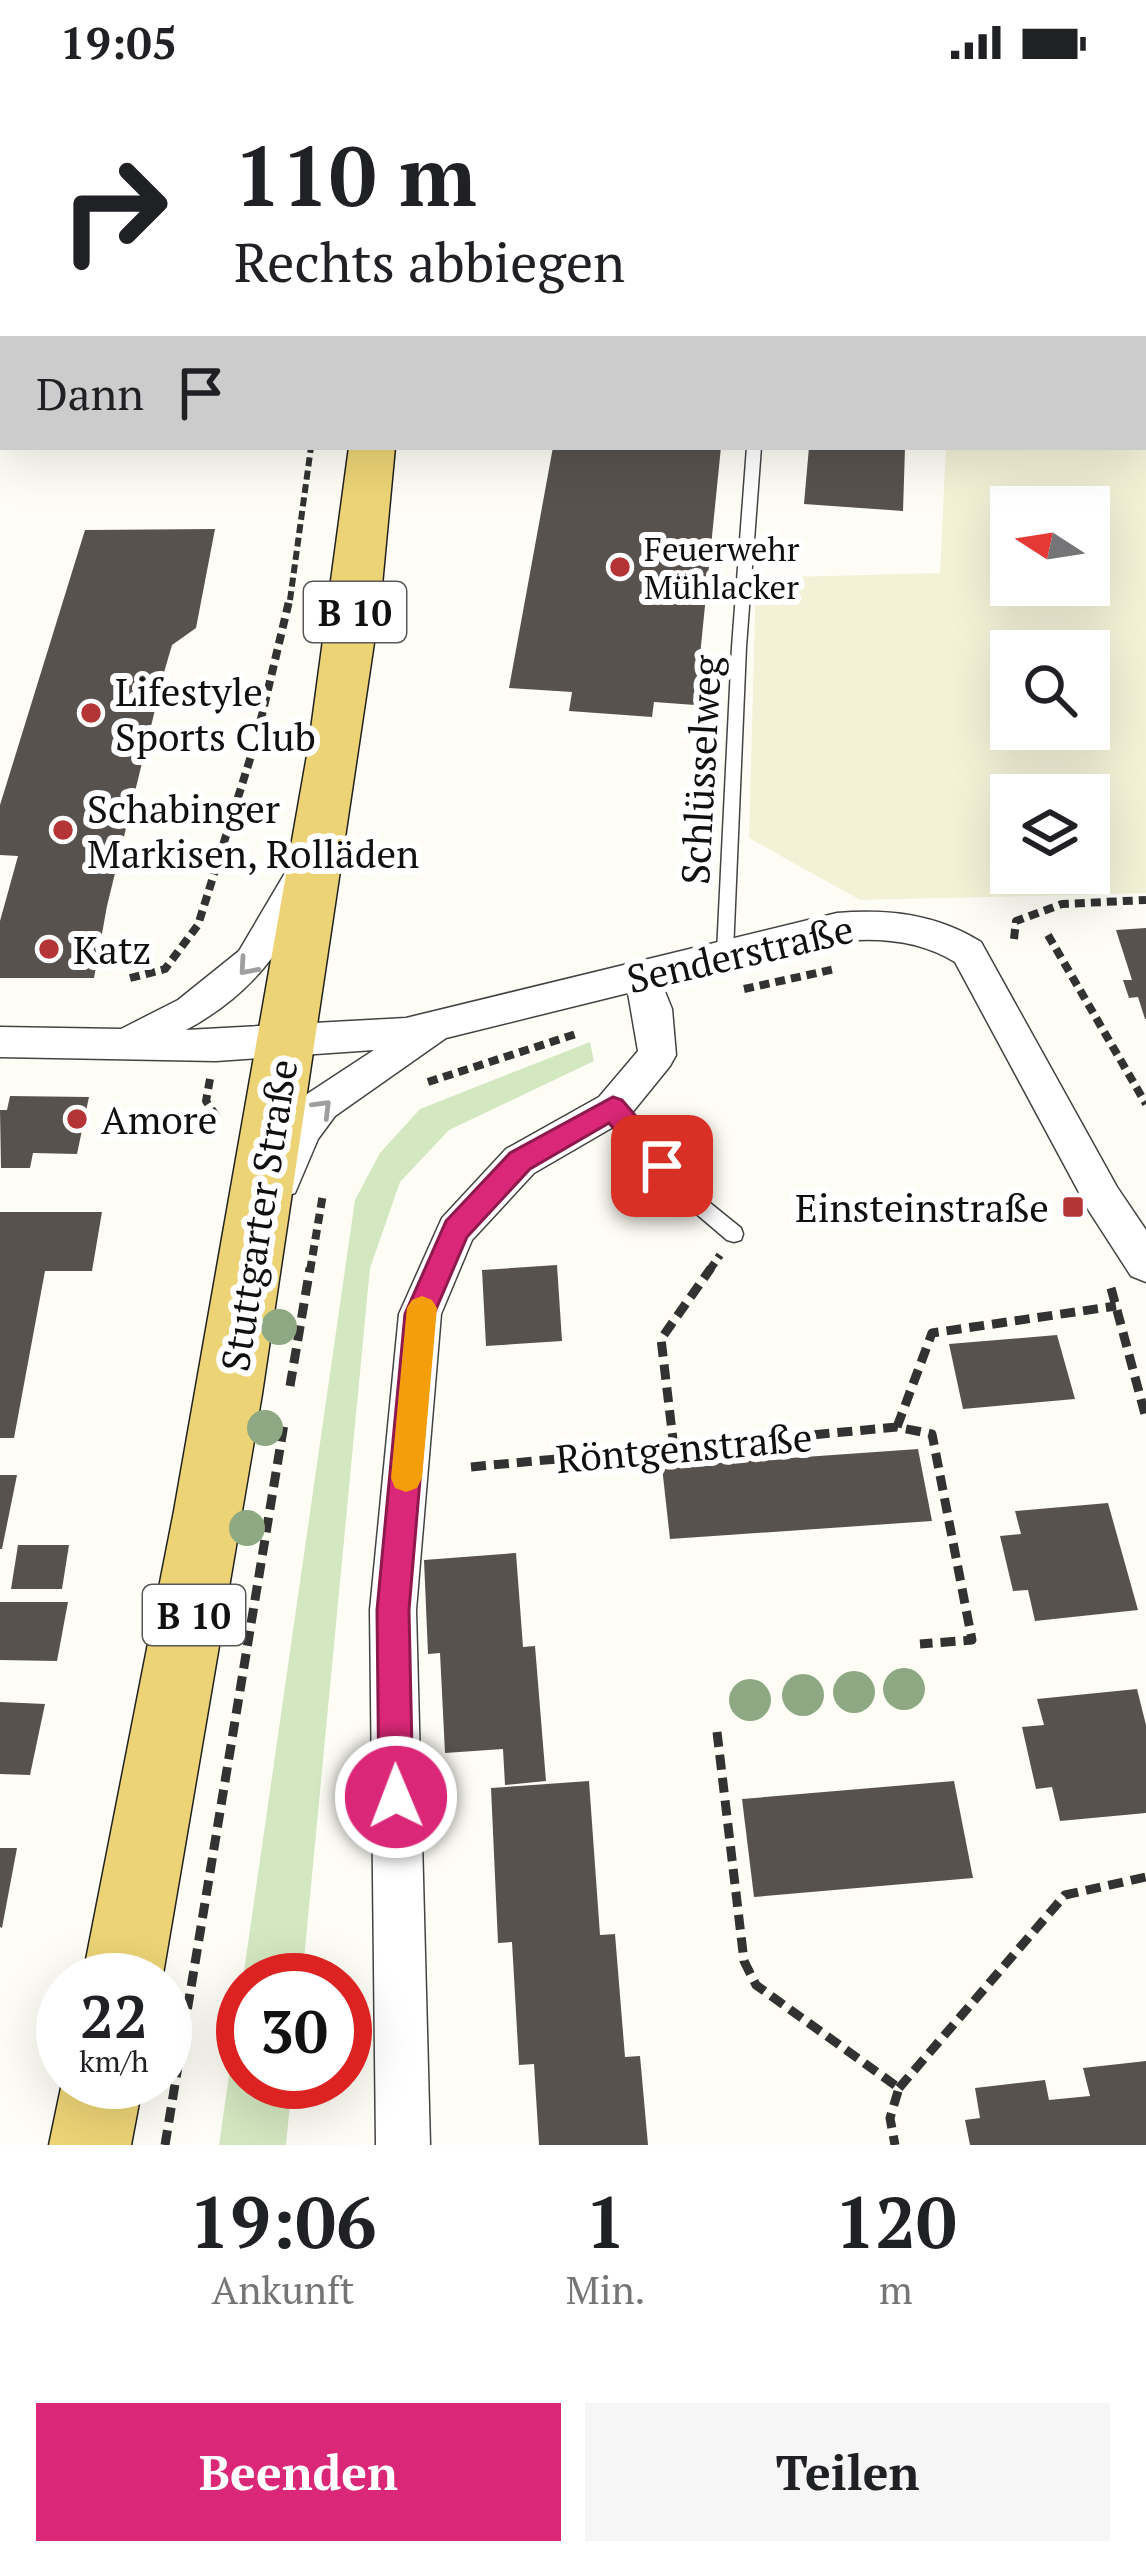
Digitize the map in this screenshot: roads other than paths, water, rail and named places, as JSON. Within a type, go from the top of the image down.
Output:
[{"type":"main road","name":"Stuttgarter Straße","points":[[127,1953],[187,1654],[253,1249],[357,599],[372,450]]},
{"type":"main road","points":[[90,2145],[97,2109]]},
{"type":"street","points":[[128,1043],[208,1005],[250,968],[282,918],[321,827]]},
{"type":"street","name":"Senderstraße","points":[[0,1042],[285,1044],[440,1027],[837,927],[882,922],[930,930],[968,952],[1138,1256]]},
{"type":"street","points":[[403,2145],[393,1610],[420,1314],[456,1230],[520,1161],[613,1108],[657,1055],[653,1009],[640,974]]},
{"type":"street","name":"Senderstraße","points":[[253,1249],[302,1131],[321,1105],[440,1027]]},
{"type":"lane","name":"Schlüsselweg","points":[[725,952],[754,450]]},
{"type":"lane","points":[[613,1108],[687,1195],[734,1234]]},
{"type":"place","name":"Feuerwehr Mühlacker","points":[[620,567]]},
{"type":"place","name":"Lifestyle Sports Club","points":[[91,713]]},
{"type":"place","name":"Schabinger Markisen, Rolläden","points":[[63,830]]},
{"type":"place","name":"Katz","points":[[49,949]]},
{"type":"place","name":"Amore","points":[[77,1119]]},
{"type":"place","name":"Einsteinstraße","points":[[1073,1207]]}]
